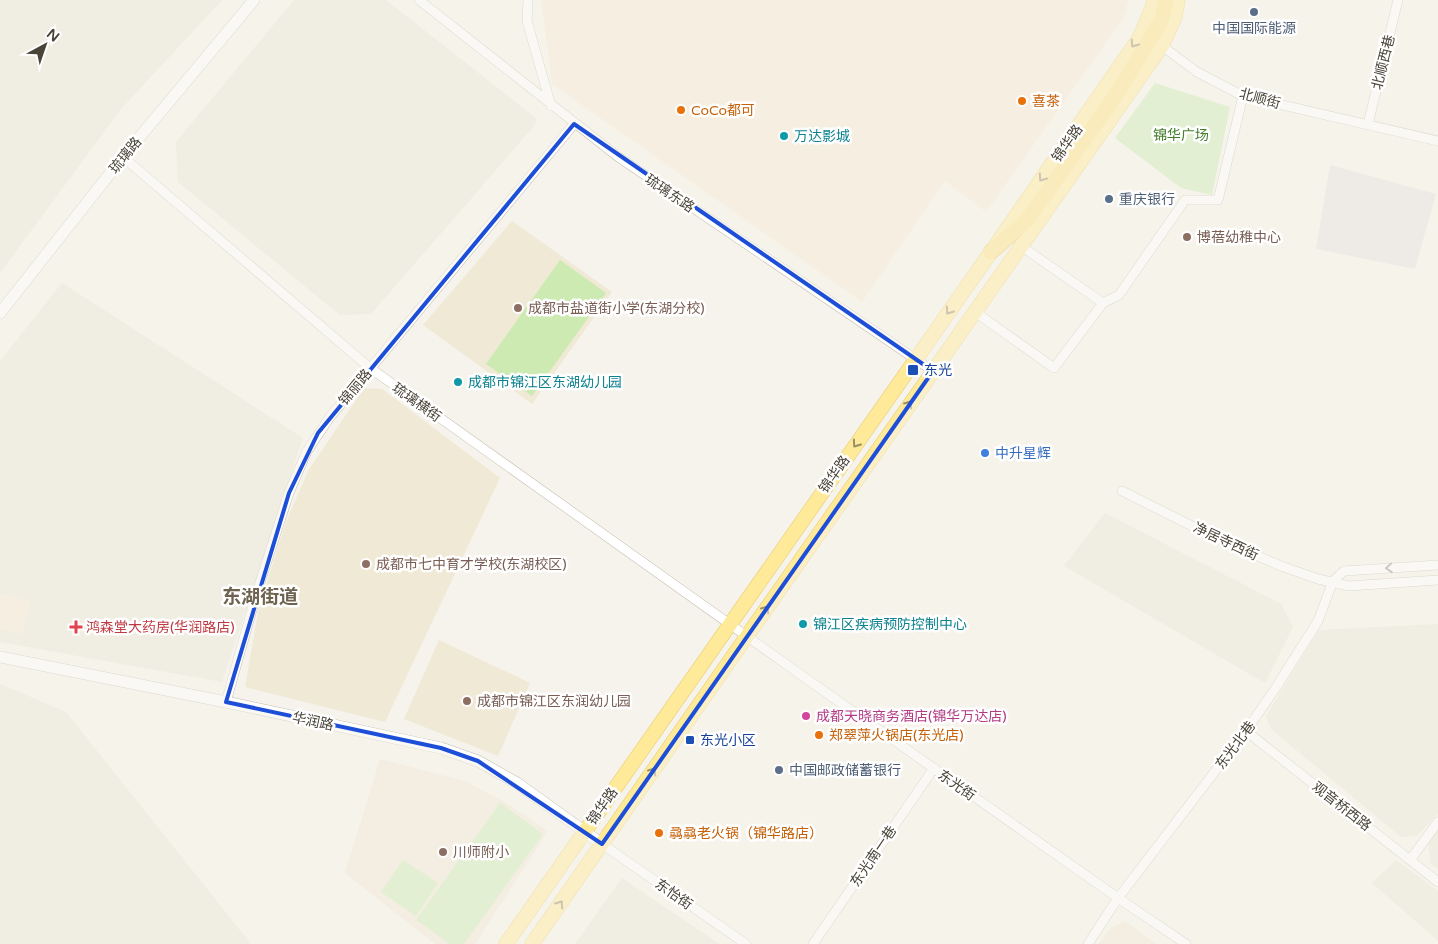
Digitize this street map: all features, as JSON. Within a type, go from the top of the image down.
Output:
[{"type":"highway","points":[[991,252],[1027,220],[1116,95],[1162,19],[1166,0]]},
{"type":"main road","name":"锦华路","points":[[506,944],[1140,37],[1154,0]]},
{"type":"main road","name":"锦华路","points":[[532,944],[932,371],[1162,46],[1175,17],[1178,0]]},
{"type":"street","name":"琉璃路","points":[[0,313],[123,157],[254,0]]},
{"type":"street","name":"琉璃东路","points":[[418,0],[617,156],[932,371]]},
{"type":"street","points":[[528,0],[527,21],[551,106]]},
{"type":"street","name":"北顺西巷","points":[[1368,124],[1398,0]]},
{"type":"street","name":"北顺街","points":[[1162,46],[1197,72],[1243,96],[1438,141]]},
{"type":"street","points":[[978,314],[1054,368],[1103,303],[1119,295],[1185,200],[1218,200],[1243,96]]},
{"type":"street","name":"锦丽路","points":[[226,702],[257,592],[289,493],[307,451],[330,417],[370,368],[574,124]]},
{"type":"street","name":"琉璃横街","points":[[123,157],[370,368],[730,624]]},
{"type":"street","points":[[1021,246],[1103,303]]},
{"type":"street","name":"净居寺西街","points":[[1122,491],[1214,537],[1281,566],[1318,579],[1349,586],[1438,580]]},
{"type":"street","points":[[1333,582],[1344,571],[1438,565]]},
{"type":"street","name":"东光北巷","points":[[1088,944],[1118,898],[1276,689],[1318,621],[1333,582]]},
{"type":"street","name":"东光街","points":[[730,624],[1186,944]]},
{"type":"street","name":"华润路","points":[[0,656],[441,748],[478,761],[517,783],[602,844]]},
{"type":"street","name":"观音桥西路","points":[[1246,731],[1438,882]]},
{"type":"street","name":"东光南一巷","points":[[813,944],[934,768]]},
{"type":"street","points":[[1410,860],[1438,822]]},
{"type":"street","name":"东怡街","points":[[602,844],[746,944]]},
{"type":"highlighted area","points":[[574,124],[933,371],[602,844],[478,761],[441,748],[226,702],[289,493],[318,433]]},
{"type":"shaded area","points":[[0,0],[222,0],[121,109],[0,273]]},
{"type":"shaded area","points":[[294,0],[386,0],[537,119],[534,126],[371,314],[340,315],[178,182],[176,142]]},
{"type":"shaded area","points":[[541,0],[1129,0],[1123,19],[986,212],[945,181],[862,302],[552,84]]},
{"type":"shaded area","points":[[1330,165],[1436,194],[1415,269],[1316,249]]},
{"type":"shaded area","name":"成都市盐道街小学(东湖分校)","points":[[512,221],[612,292],[532,404],[423,325]]},
{"type":"shaded area","points":[[62,283],[303,438],[222,682],[0,642],[0,361]]},
{"type":"shaded area","name":"成都市七中育才学校(东湖校区)","points":[[364,388],[382,389],[500,478],[385,722],[245,687],[259,607],[286,522],[308,471]]},
{"type":"shaded area","points":[[1105,513],[1281,604],[1293,627],[1265,683],[1064,566]]},
{"type":"shaded area","points":[[0,593],[31,602],[22,635],[0,629]]},
{"type":"shaded area","points":[[1438,624],[1438,814],[1416,836],[1401,837],[1271,729],[1266,716],[1319,630]]},
{"type":"shaded area","name":"成都市锦江区东润幼儿园","points":[[439,640],[530,683],[498,756],[404,719]]},
{"type":"shaded area","points":[[0,684],[66,712],[251,944],[0,944]]},
{"type":"shaded area","name":"川师附小","points":[[380,759],[465,781],[503,801],[548,831],[475,944],[435,944],[345,873]]},
{"type":"shaded area","points":[[1438,831],[1438,869],[1431,864],[1428,843]]},
{"type":"shaded area","points":[[1396,860],[1438,891],[1438,941],[1372,883]]},
{"type":"shaded area","points":[[622,878],[719,944],[575,944]]},
{"type":"shaded area","points":[[1125,921],[1156,944],[1099,944],[1109,929]]},
{"type":"green space","name":"锦华广场","points":[[1155,83],[1230,107],[1212,195],[1181,188],[1115,138]]},
{"type":"green space","points":[[560,260],[606,293],[532,396],[486,364]]},
{"type":"green space","points":[[500,803],[543,834],[464,944],[450,944],[416,920]]},
{"type":"green space","points":[[403,860],[438,883],[416,916],[381,892]]},
{"type":"place","name":"中国国际能源","points":[[1254,12]]},
{"type":"place","name":"喜茶","points":[[1022,101]]},
{"type":"place","name":"CoCo都可","points":[[681,110]]},
{"type":"place","name":"万达影城","points":[[784,136]]},
{"type":"place","name":"重庆银行","points":[[1109,199]]},
{"type":"place","name":"博蓓幼稚中心","points":[[1187,237]]},
{"type":"place","name":"成都市盐道街小学(东湖分校)","points":[[518,308]]},
{"type":"place","name":"东光","points":[[913,370]]},
{"type":"place","name":"成都市锦江区东湖幼儿园","points":[[458,382]]},
{"type":"place","name":"中升星辉","points":[[985,453]]},
{"type":"place","name":"成都市七中育才学校(东湖校区)","points":[[366,564]]},
{"type":"place","name":"锦江区疾病预防控制中心","points":[[803,624]]},
{"type":"place","name":"鸿森堂大药房(华润路店)","points":[[76,627]]},
{"type":"place","name":"成都市锦江区东润幼儿园","points":[[467,701]]},
{"type":"place","name":"成都天晓商务酒店(锦华万达店)","points":[[806,716]]},
{"type":"place","name":"郑翠萍火锅店(东光店)","points":[[819,735]]},
{"type":"place","name":"东光小区","points":[[690,740]]},
{"type":"place","name":"中国邮政储蓄银行","points":[[779,770]]},
{"type":"place","name":"骉骉老火锅（锦华路店）","points":[[659,833]]},
{"type":"place","name":"川师附小","points":[[443,852]]},
{"type":"district","name":"东湖街道","points":[[260,596]]}]
